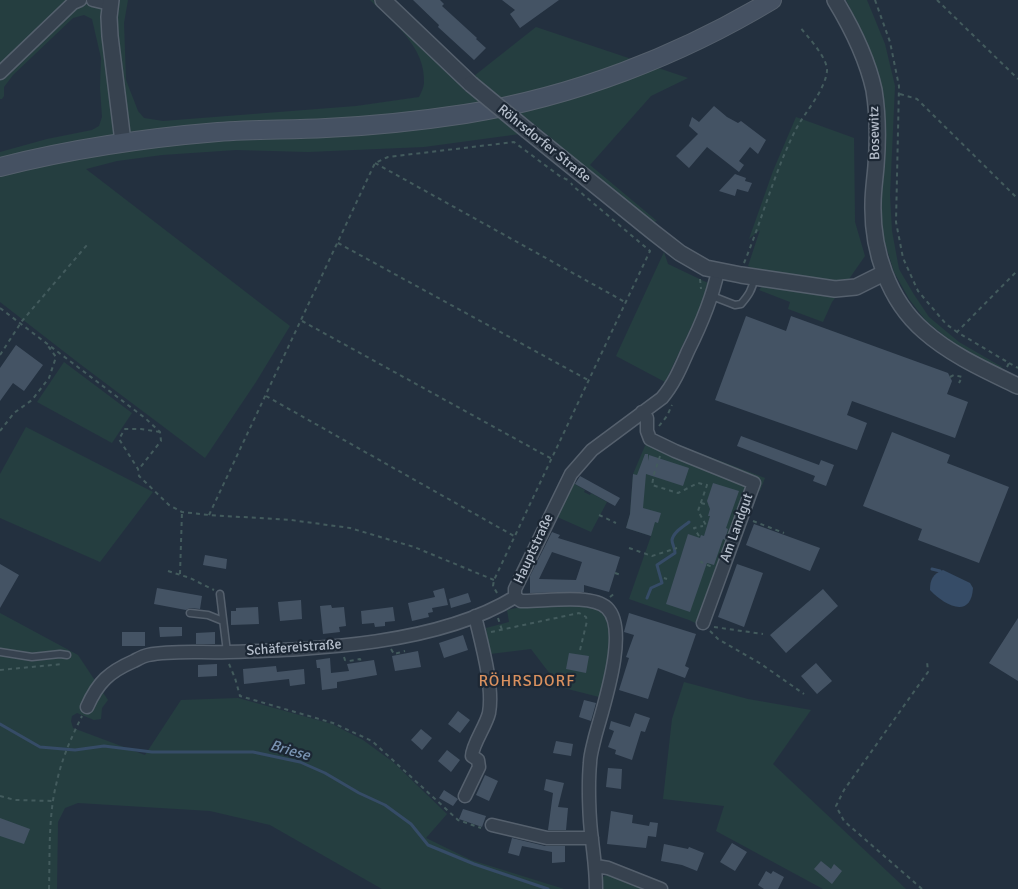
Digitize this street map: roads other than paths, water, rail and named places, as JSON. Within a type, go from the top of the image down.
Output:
[{"type":"main road","points":[[0,167],[41,156],[124,142],[218,132],[328,128],[392,123],[466,114],[534,99],[627,70],[686,46],[743,18],[772,0]]},
{"type":"street","points":[[0,73],[73,3],[80,0]]},
{"type":"street","points":[[94,0],[110,2],[113,72],[124,142]]},
{"type":"street","name":"Röhrsdorfer Straße","points":[[383,0],[470,84],[680,253],[696,264],[718,271],[748,276]]},
{"type":"street","name":"Bosewitz","points":[[835,0],[856,37],[874,90],[878,129],[873,203],[874,228],[884,273],[900,304],[922,329],[966,360],[1018,386]]},
{"type":"street","name":"Hauptstraße","points":[[596,889],[596,866],[592,838],[590,762],[614,659],[616,635],[611,614],[607,608],[597,602],[583,600],[521,601],[515,597],[515,589],[571,474],[592,450],[662,398],[675,379],[712,296],[718,271]]},
{"type":"street","points":[[748,276],[835,289],[856,287],[884,273]]},
{"type":"street","name":"Am Landgut","points":[[642,412],[647,418],[647,431],[650,439],[682,454],[754,482],[702,623]]},
{"type":"street","name":"Schäfereistraße","points":[[86,707],[93,693],[111,673],[146,655],[336,646],[403,637],[447,626],[475,616],[504,604],[515,597]]},
{"type":"street","points":[[465,796],[479,767],[478,760],[472,756],[472,750],[484,728],[490,699],[487,673],[475,616]]},
{"type":"street","points":[[492,825],[547,838],[592,838]]},
{"type":"street","points":[[596,866],[608,868],[661,889]]},
{"type":"lane","points":[[712,296],[735,305],[741,304],[754,286],[748,276]]},
{"type":"lane","points":[[220,594],[227,652]]},
{"type":"lane","points":[[190,613],[212,616],[223,621]]},
{"type":"lane","points":[[0,652],[32,657],[67,654]]},
{"type":"water","points":[[943,570],[970,583],[973,588],[971,598],[967,604],[962,607],[956,607],[942,601],[930,590],[933,577]]},
{"type":"waterway","points":[[647,598],[651,588],[662,583],[657,565],[675,553],[672,542],[673,537],[689,522]]},
{"type":"waterway","points":[[932,569],[940,571]]},
{"type":"waterway","name":"Briese","points":[[0,724],[40,747],[75,750],[104,746],[152,752],[253,752],[300,762],[385,805],[411,824],[428,845],[474,864],[548,889]]},
{"type":"district","name":"RÖHRSDORF","points":[[527,682]]}]
